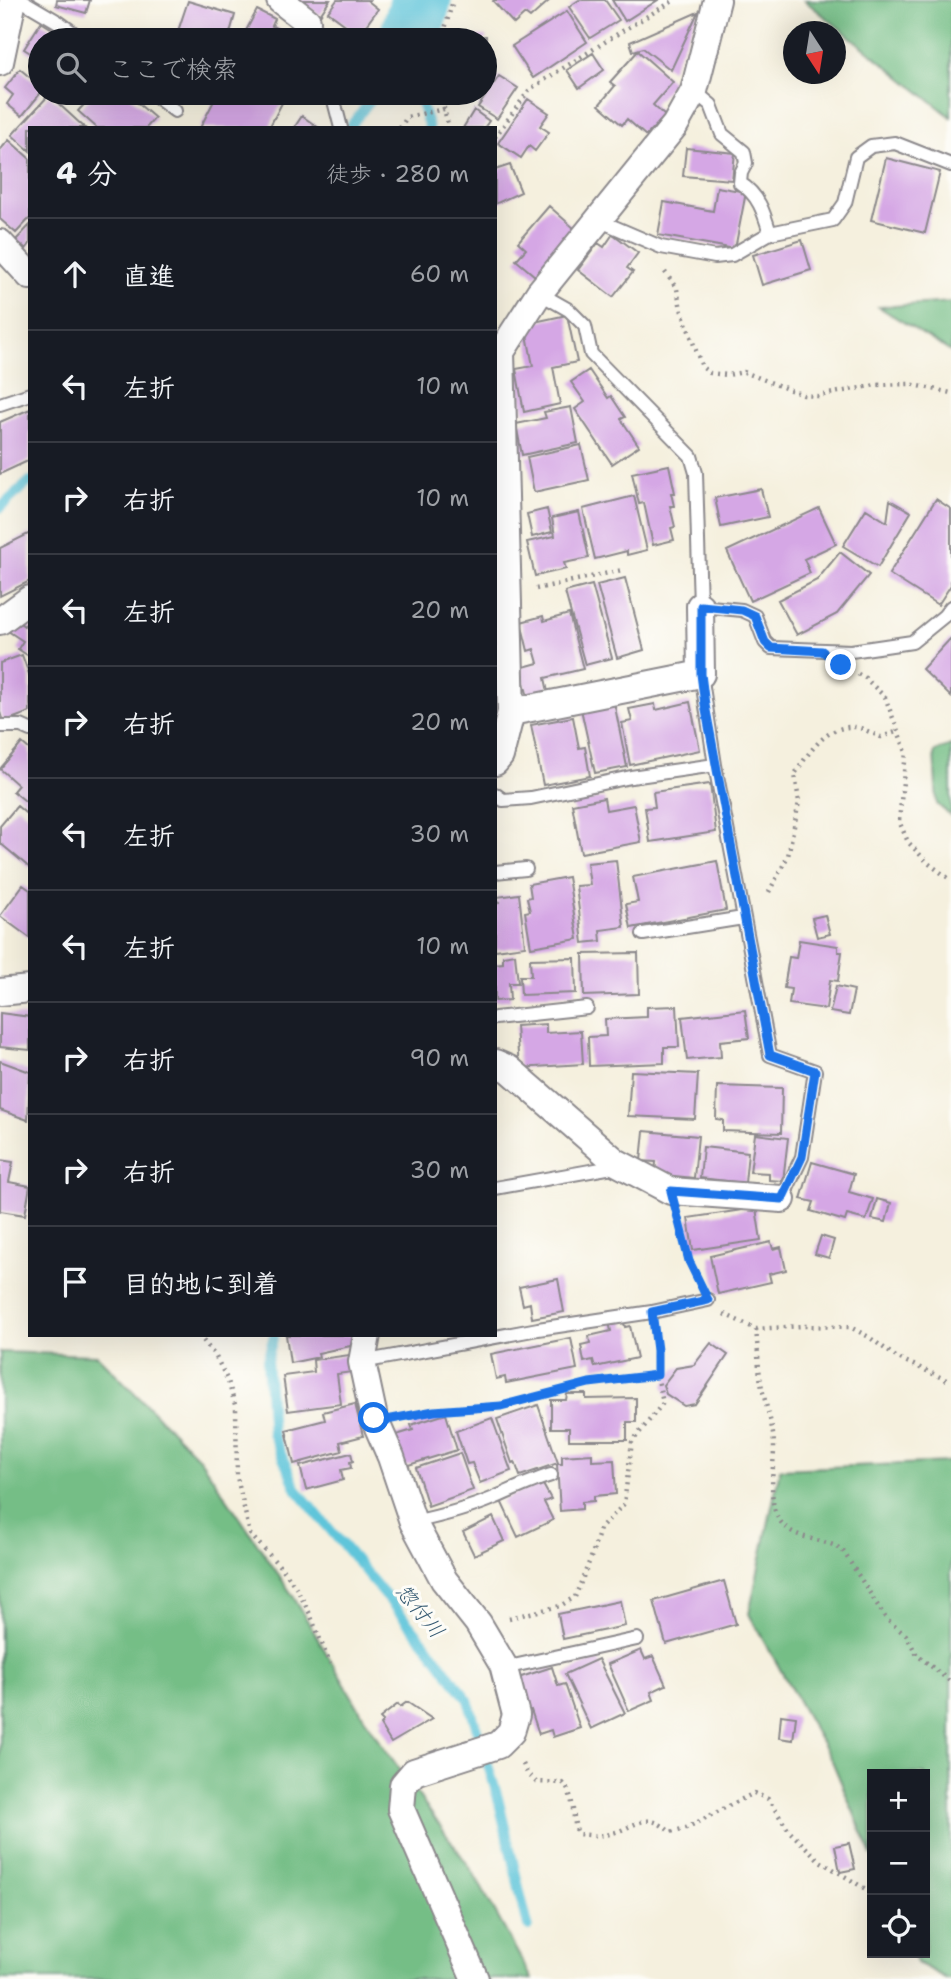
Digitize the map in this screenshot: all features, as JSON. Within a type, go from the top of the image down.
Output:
[{"type":"street","points":[[0,62],[13,0]]},
{"type":"street","points":[[280,0],[310,28]]},
{"type":"street","points":[[497,760],[511,712],[501,352],[539,293],[674,125],[694,91],[717,0]]},
{"type":"street","points":[[0,243],[28,274]]},
{"type":"street","points":[[0,621],[28,600]]},
{"type":"street","points":[[511,712],[701,674],[701,606]]},
{"type":"street","points":[[0,992],[28,989]]},
{"type":"street","points":[[497,1064],[509,1069],[622,1165],[671,1191],[782,1199]]},
{"type":"street","points":[[367,1337],[362,1362],[376,1422],[413,1522],[444,1580],[483,1631],[504,1668],[516,1715],[511,1732],[498,1745],[414,1772],[403,1785],[401,1809],[475,1979]]},
{"type":"lane","points":[[21,0],[67,28]]},
{"type":"lane","points":[[694,91],[712,105],[722,134],[744,152],[746,163],[740,183],[750,189],[764,211],[770,233]]},
{"type":"lane","points":[[167,105],[175,111]]},
{"type":"lane","points":[[335,105],[340,126]]},
{"type":"lane","points":[[598,220],[661,247],[715,257],[732,255],[770,233],[833,220],[845,202],[856,157],[871,146],[895,143],[951,165]]},
{"type":"lane","points":[[539,293],[569,310],[585,326],[591,354],[691,456],[696,473],[701,606],[742,610],[755,616],[765,642],[771,648],[822,651],[851,651],[912,642],[951,607]]},
{"type":"lane","points":[[0,404],[28,395]]},
{"type":"lane","points":[[701,674],[715,765],[770,1055],[815,1071],[802,1157],[782,1199]]},
{"type":"lane","points":[[0,726],[21,726],[28,729]]},
{"type":"lane","points":[[497,796],[503,800],[531,798],[631,777],[715,765]]},
{"type":"lane","points":[[497,872],[526,869]]},
{"type":"lane","points":[[643,934],[743,918]]},
{"type":"lane","points":[[497,1018],[587,1008]]},
{"type":"lane","points":[[497,1188],[622,1165]]},
{"type":"lane","points":[[497,1337],[652,1312],[708,1300]]},
{"type":"lane","points":[[362,1362],[495,1337]]},
{"type":"lane","points":[[413,1522],[455,1513],[530,1481],[551,1475]]},
{"type":"lane","points":[[504,1668],[637,1639]]},
{"type":"path","points":[[445,28],[453,0]]},
{"type":"path","points":[[497,134],[530,89],[626,28],[676,0]]},
{"type":"path","points":[[444,105],[448,126]]},
{"type":"path","points":[[401,126],[407,117],[444,109]]},
{"type":"path","points":[[646,242],[652,258],[677,289],[681,309],[702,368],[710,373],[728,375],[744,372],[803,395],[818,396],[876,385],[910,384],[951,393]]},
{"type":"path","points":[[508,596],[622,570]]},
{"type":"path","points":[[822,651],[865,678],[885,697],[906,752],[899,821],[908,842],[928,863],[951,880]]},
{"type":"path","points":[[769,892],[788,856],[799,802],[795,774],[812,749],[835,729],[857,727],[881,737],[899,731]]},
{"type":"path","points":[[671,1191],[689,1261],[708,1300],[725,1314],[756,1329],[850,1327],[896,1357],[951,1382]]},
{"type":"path","points":[[483,1631],[512,1616],[559,1606],[575,1597],[600,1529],[624,1504],[632,1441],[663,1403],[657,1375],[652,1312]]},
{"type":"path","points":[[756,1329],[761,1386],[774,1446],[772,1482],[780,1521],[810,1540],[839,1547],[887,1620],[906,1635],[917,1655],[951,1682]]},
{"type":"path","points":[[201,1337],[216,1357],[228,1381],[236,1408],[237,1477],[250,1534],[297,1589],[330,1664]]},
{"type":"path","points":[[376,1422],[434,1411],[501,1406],[589,1383],[657,1375]]},
{"type":"path","points":[[505,1737],[527,1773],[537,1782],[564,1783],[569,1789],[574,1825],[578,1834],[614,1833],[647,1820],[661,1823],[670,1832],[686,1828],[754,1793],[768,1799],[789,1831],[820,1861],[867,1890]]},
{"type":"green space","points":[[804,0],[951,0],[951,117],[846,33],[846,21],[830,21]]},
{"type":"green space","points":[[951,302],[951,352],[879,307]]},
{"type":"green space","points":[[951,745],[951,816],[937,804],[934,752]]},
{"type":"green space","points":[[0,1352],[97,1355],[200,1459],[293,1596],[371,1729],[473,1872],[532,1979],[0,1979]]},
{"type":"green space","points":[[951,1462],[951,1979],[917,1963],[915,1958],[930,1958],[930,1769],[867,1769],[867,1844],[833,1763],[749,1614],[780,1469]]},
{"type":"building","points":[[57,0],[90,0],[86,13],[56,5]]},
{"type":"building","points":[[298,0],[330,0],[320,15]]},
{"type":"building","points":[[337,0],[369,0],[378,9],[364,28],[350,28],[328,12]]},
{"type":"building","points":[[494,0],[550,0],[530,18],[525,14],[514,24]]},
{"type":"building","points":[[579,0],[605,0],[619,20],[590,38],[569,7]]},
{"type":"building","points":[[612,0],[658,0],[625,21]]},
{"type":"building","points":[[188,1],[235,15],[231,28],[179,28]]},
{"type":"building","points":[[257,10],[275,19],[272,26],[276,28],[247,28]]},
{"type":"building","points":[[567,11],[587,42],[533,78],[512,46]]},
{"type":"building","points":[[698,12],[671,70],[643,48],[633,51],[630,42]]},
{"type":"building","points":[[41,22],[51,28],[37,28]]},
{"type":"building","points":[[638,51],[673,82],[653,105],[665,116],[646,136],[627,119],[622,125],[599,105],[615,86],[610,82]]},
{"type":"building","points":[[593,53],[604,70],[579,88],[567,70]]},
{"type":"building","points":[[20,69],[28,76],[28,105],[31,105],[22,116],[7,104],[13,95],[5,88]]},
{"type":"building","points":[[499,76],[518,88],[497,119],[478,107],[497,105]]},
{"type":"building","points":[[528,99],[549,113],[540,126],[549,132],[535,151],[529,146],[521,158],[498,143]]},
{"type":"building","points":[[40,105],[60,105],[83,126],[28,126],[28,149],[12,135]]},
{"type":"building","points":[[84,105],[140,105],[155,118],[148,126],[95,126],[78,111]]},
{"type":"building","points":[[212,105],[281,105],[270,126],[201,126]]},
{"type":"building","points":[[474,110],[489,121],[485,126],[464,126]]},
{"type":"building","points":[[302,116],[316,126],[295,126]]},
{"type":"building","points":[[9,140],[28,157],[28,220],[16,233],[0,219],[0,150]]},
{"type":"building","points":[[686,148],[735,153],[732,180],[683,176]]},
{"type":"building","points":[[886,158],[940,172],[925,233],[871,220]]},
{"type":"building","points":[[510,165],[521,192],[497,203],[497,169]]},
{"type":"building","points":[[717,187],[746,192],[735,249],[658,235],[664,202],[713,211]]},
{"type":"building","points":[[549,206],[575,229],[535,276],[516,260],[526,249],[518,242]]},
{"type":"building","points":[[28,227],[26,249],[16,240]]},
{"type":"building","points":[[613,234],[638,253],[627,268],[633,272],[613,297],[578,270],[598,243],[604,247]]},
{"type":"building","points":[[802,240],[811,270],[762,285],[753,255]]},
{"type":"building","points":[[567,315],[577,362],[553,367],[560,404],[524,412],[516,369],[533,366],[525,324]]},
{"type":"building","points":[[589,370],[625,417],[621,419],[639,446],[612,464],[575,409],[585,402],[571,382]]},
{"type":"building","points":[[571,407],[578,443],[522,455],[516,424],[546,418],[544,412]]},
{"type":"building","points":[[28,410],[28,461],[0,474],[0,422]]},
{"type":"building","points":[[581,445],[589,480],[534,492],[527,457]]},
{"type":"building","points":[[669,465],[675,493],[671,493],[674,506],[670,506],[675,527],[671,528],[674,540],[653,545],[644,503],[639,504],[632,473]]},
{"type":"building","points":[[761,489],[768,517],[721,527],[715,498]]},
{"type":"building","points":[[634,496],[647,550],[627,555],[627,551],[595,559],[583,509]]},
{"type":"building","points":[[936,499],[951,509],[951,585],[938,605],[889,574]]},
{"type":"building","points":[[890,500],[911,512],[878,567],[843,546],[866,509],[887,522]]},
{"type":"building","points":[[819,508],[836,544],[804,559],[810,573],[750,601],[727,551]]},
{"type":"building","points":[[547,509],[552,532],[532,537],[527,514]]},
{"type":"building","points":[[579,512],[589,558],[564,563],[566,569],[535,576],[527,542],[555,536],[552,518]]},
{"type":"building","points":[[28,534],[28,582],[0,596],[0,548]]},
{"type":"building","points":[[840,552],[869,575],[837,614],[797,635],[778,600],[817,580]]},
{"type":"building","points":[[625,578],[644,650],[617,658],[597,585]]},
{"type":"building","points":[[592,585],[612,658],[585,665],[565,592]]},
{"type":"building","points":[[569,614],[583,669],[545,678],[548,692],[528,697],[520,668],[538,663],[534,649],[528,651],[521,622],[543,616],[544,621]]},
{"type":"building","points":[[16,620],[24,626],[28,621],[28,656],[18,649],[23,641],[8,631]]},
{"type":"building","points":[[951,638],[951,697],[922,669]]},
{"type":"building","points":[[22,655],[28,672],[28,713],[3,722],[0,712],[0,663]]},
{"type":"building","points":[[614,702],[627,767],[595,773],[581,709]]},
{"type":"building","points":[[690,702],[700,750],[630,765],[622,723],[632,721],[629,709],[655,704],[656,710]]},
{"type":"building","points":[[573,717],[579,748],[585,747],[590,776],[543,785],[531,725]]},
{"type":"building","points":[[22,743],[28,748],[28,803],[13,791],[18,785],[0,769]]},
{"type":"building","points":[[710,784],[716,832],[650,842],[645,808],[655,807],[653,792]]},
{"type":"building","points":[[604,798],[606,810],[634,805],[641,842],[581,853],[572,804]]},
{"type":"building","points":[[17,806],[28,815],[28,866],[0,843],[0,826]]},
{"type":"building","points":[[616,860],[624,927],[600,930],[601,941],[583,943],[576,886],[590,885],[587,863]]},
{"type":"building","points":[[717,861],[726,910],[631,928],[626,904],[638,902],[633,877]]},
{"type":"building","points":[[568,877],[578,939],[531,947],[525,912],[530,911],[527,898],[531,897],[529,884]]},
{"type":"building","points":[[23,885],[28,889],[28,937],[0,916]]},
{"type":"building","points":[[519,894],[525,946],[497,950],[497,897]]},
{"type":"building","points":[[825,915],[830,934],[817,937],[812,918]]},
{"type":"building","points":[[799,940],[838,946],[838,952],[842,952],[838,981],[830,980],[826,1009],[789,1004],[791,989],[784,988],[789,957],[796,958]]},
{"type":"building","points":[[638,953],[639,994],[584,996],[583,954]]},
{"type":"building","points":[[515,954],[518,983],[509,983],[510,1000],[497,1001],[497,964],[503,963],[503,956]]},
{"type":"building","points":[[575,958],[576,993],[521,995],[520,976],[531,976],[530,959]]},
{"type":"building","points":[[836,986],[854,990],[849,1015],[830,1012]]},
{"type":"building","points":[[677,1006],[679,1047],[664,1047],[664,1063],[589,1066],[588,1037],[606,1036],[605,1019],[647,1017],[647,1007]]},
{"type":"building","points":[[745,1010],[749,1038],[720,1041],[721,1057],[687,1060],[682,1017]]},
{"type":"building","points":[[0,1013],[28,1017],[28,1050],[0,1047]]},
{"type":"building","points":[[546,1024],[546,1033],[581,1031],[583,1064],[519,1068],[516,1026]]},
{"type":"building","points":[[0,1061],[28,1071],[28,1120],[0,1110]]},
{"type":"building","points":[[631,1071],[698,1074],[695,1119],[628,1116]]},
{"type":"building","points":[[717,1086],[782,1088],[781,1133],[723,1131],[723,1120],[716,1119]]},
{"type":"building","points":[[644,1131],[698,1136],[694,1178],[655,1174],[656,1162],[641,1161]]},
{"type":"building","points":[[755,1134],[788,1138],[783,1181],[769,1180],[769,1173],[750,1172]]},
{"type":"building","points":[[703,1147],[748,1152],[745,1183],[700,1178]]},
{"type":"building","points":[[0,1160],[13,1162],[9,1182],[28,1186],[28,1198],[25,1215],[0,1211]]},
{"type":"building","points":[[812,1162],[854,1174],[849,1192],[873,1199],[866,1220],[847,1215],[845,1221],[811,1211],[814,1202],[801,1199]]},
{"type":"building","points":[[877,1199],[891,1203],[886,1222],[872,1219]]},
{"type":"building","points":[[756,1208],[761,1240],[693,1250],[688,1218]]},
{"type":"building","points":[[821,1236],[834,1240],[829,1258],[815,1254]]},
{"type":"building","points":[[771,1242],[773,1249],[781,1247],[786,1270],[769,1274],[771,1282],[718,1294],[710,1256]]},
{"type":"building","points":[[558,1279],[564,1312],[532,1318],[530,1303],[523,1305],[519,1287]]},
{"type":"building","points":[[623,1319],[625,1327],[630,1326],[637,1358],[595,1367],[593,1360],[584,1362],[581,1345],[590,1343],[589,1336],[611,1331],[609,1322]]},
{"type":"building","points":[[286,1337],[353,1337],[355,1345],[318,1353],[319,1357],[290,1363]]},
{"type":"building","points":[[571,1338],[577,1369],[506,1383],[505,1377],[496,1379],[491,1354]]},
{"type":"building","points":[[711,1343],[728,1355],[695,1404],[684,1406],[666,1394],[663,1385],[676,1368],[694,1365]]},
{"type":"building","points":[[349,1355],[352,1372],[337,1374],[341,1404],[288,1411],[283,1376],[314,1372],[313,1360]]},
{"type":"building","points":[[567,1394],[586,1394],[586,1399],[636,1398],[636,1422],[627,1422],[627,1440],[569,1440],[569,1428],[551,1428],[551,1400],[566,1400]]},
{"type":"building","points":[[355,1404],[363,1436],[340,1442],[342,1451],[294,1464],[286,1430],[325,1420],[323,1412]]},
{"type":"building","points":[[538,1405],[558,1463],[520,1476],[515,1462],[512,1463],[497,1419]]},
{"type":"building","points":[[446,1414],[457,1450],[402,1467],[393,1436],[413,1430],[411,1425]]},
{"type":"building","points":[[492,1418],[511,1471],[480,1483],[472,1463],[467,1464],[456,1431]]},
{"type":"building","points":[[351,1453],[351,1468],[341,1470],[343,1480],[306,1490],[300,1466]]},
{"type":"building","points":[[460,1453],[473,1490],[428,1506],[416,1468]]},
{"type":"building","points":[[592,1454],[592,1461],[614,1460],[616,1494],[594,1496],[594,1501],[582,1502],[582,1509],[560,1511],[557,1464],[562,1464],[562,1456]]},
{"type":"building","points":[[541,1481],[551,1499],[544,1502],[553,1520],[518,1537],[501,1501]]},
{"type":"building","points":[[493,1517],[504,1541],[474,1555],[463,1532]]},
{"type":"building","points":[[724,1581],[736,1624],[666,1644],[654,1601]]},
{"type":"building","points":[[620,1601],[625,1626],[563,1639],[558,1614]]},
{"type":"building","points":[[641,1650],[645,1659],[653,1656],[666,1685],[651,1692],[654,1700],[629,1711],[608,1664]]},
{"type":"building","points":[[598,1659],[625,1713],[591,1729],[565,1674]]},
{"type":"building","points":[[552,1667],[558,1686],[565,1684],[580,1728],[553,1737],[551,1730],[539,1734],[531,1710],[524,1712],[512,1680]]},
{"type":"building","points":[[407,1702],[432,1719],[391,1743],[380,1725],[383,1721],[380,1718],[398,1704],[400,1707]]},
{"type":"building","points":[[781,1715],[796,1717],[793,1740],[779,1738]]},
{"type":"building","points":[[849,1843],[855,1869],[840,1872],[835,1846]]},
{"type":"waterway","points":[[413,28],[421,0]]},
{"type":"waterway","points":[[351,126],[367,105]]},
{"type":"waterway","name":"惣付川","points":[[422,105],[428,126]]},
{"type":"waterway","points":[[0,508],[28,483]]},
{"type":"waterway","name":"惣付川","points":[[273,1337],[267,1360],[272,1433],[297,1490],[430,1649],[468,1700],[498,1798],[528,1926]]},
{"type":"route","points":[[374,1418],[376,1422],[434,1411],[501,1406],[589,1383],[657,1375],[652,1312],[708,1300],[689,1261],[671,1191],[782,1199],[802,1157],[815,1071],[770,1055],[705,705],[701,674],[701,606],[742,610],[755,616],[765,642],[771,648],[822,651],[841,665]]}]
